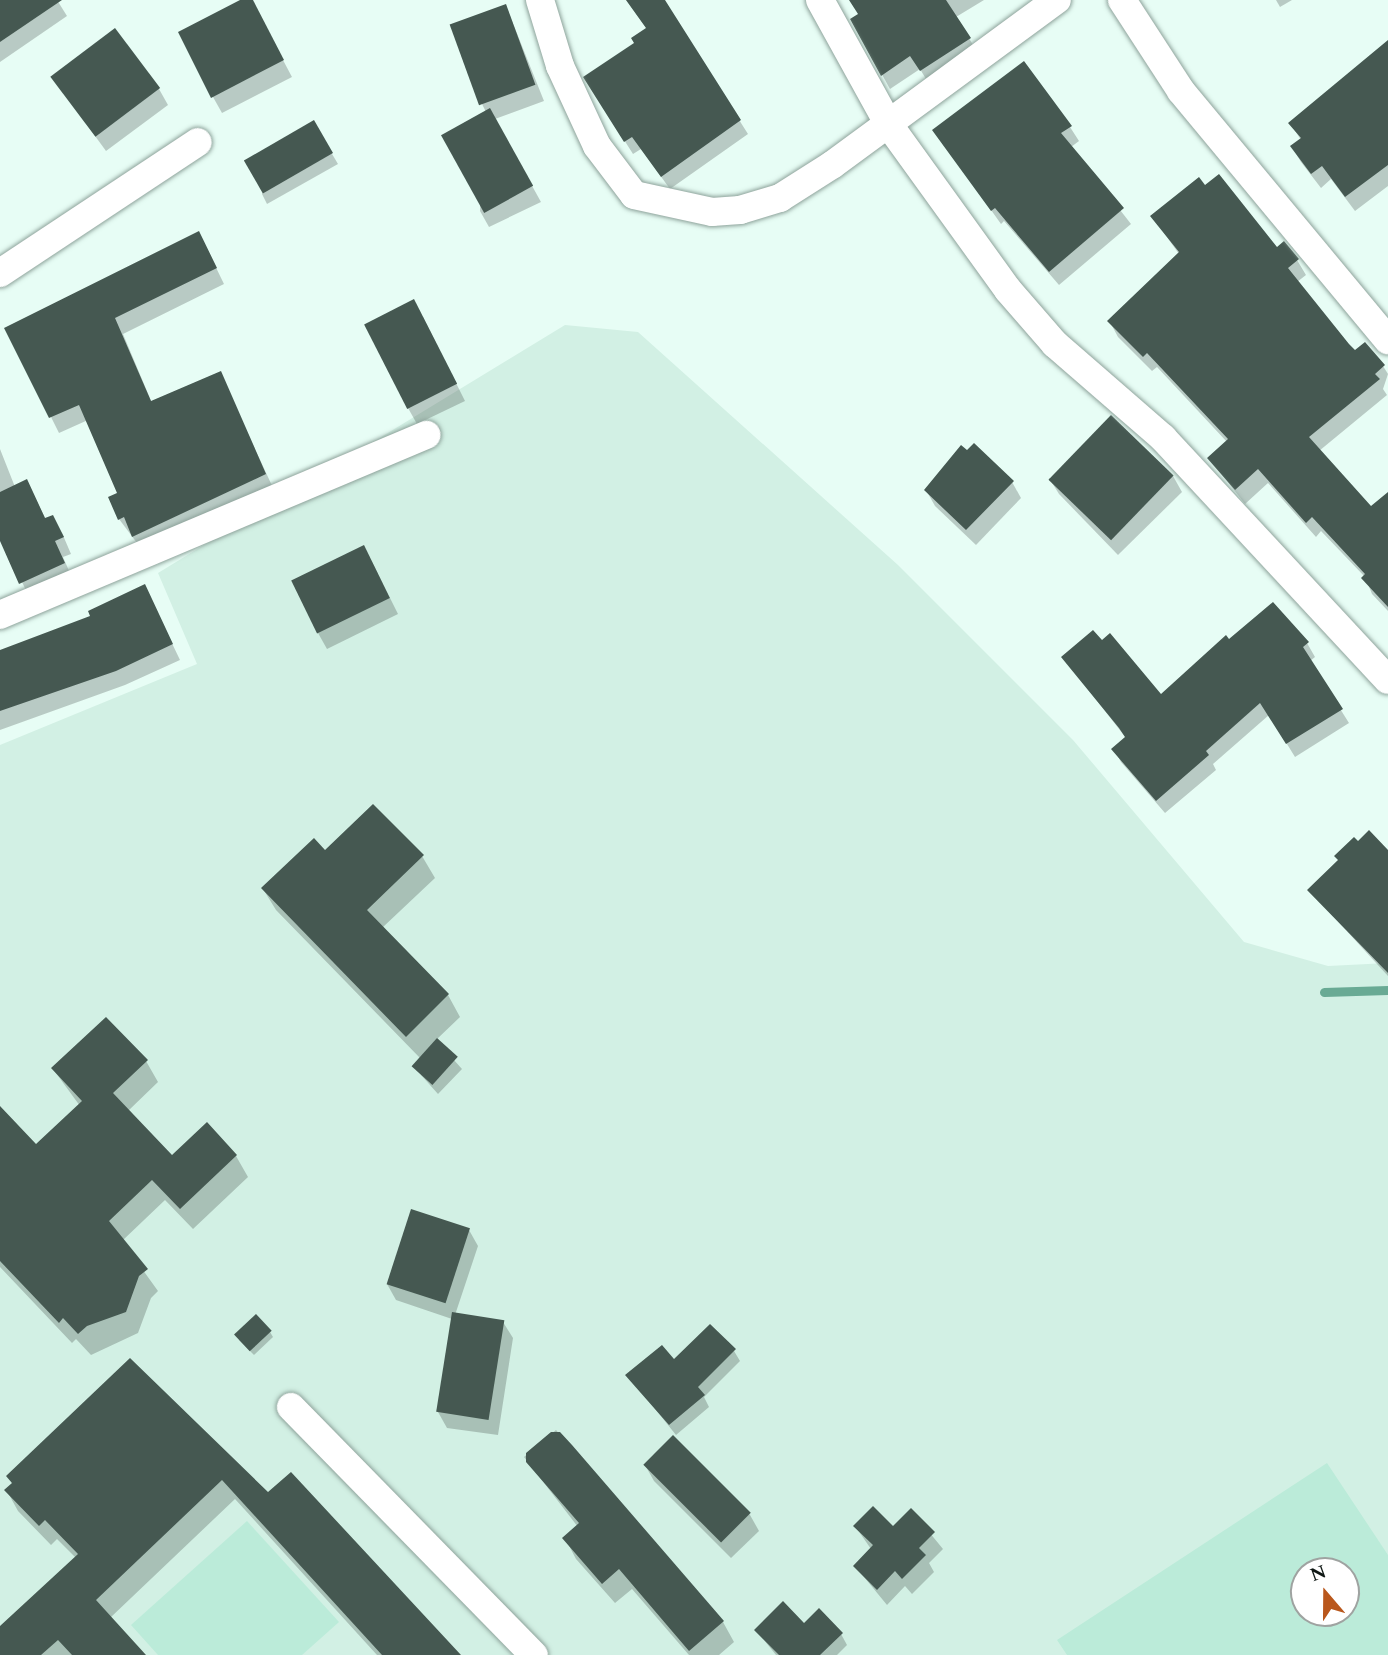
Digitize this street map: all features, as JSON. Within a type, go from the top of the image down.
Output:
[{"type":"street","points":[[540,0],[560,66],[597,146],[634,195],[712,212],[740,210],[779,198],[889,125],[1057,0]]},
{"type":"street","points":[[820,0],[889,125],[1008,290],[1055,344],[1163,438],[1388,680]]},
{"type":"street","points":[[1122,0],[1181,91],[1388,340]]},
{"type":"street","points":[[2,267],[198,142]]},
{"type":"street","points":[[0,615],[426,435]]},
{"type":"street","points":[[291,1407],[534,1655]]},
{"type":"shaded area","points":[[565,325],[638,332],[898,565],[1073,740],[1244,942],[1328,966],[1388,963],[1388,1655],[0,1655],[0,745],[197,664],[158,573]]},
{"type":"shaded area","points":[[1327,1463],[1388,1555],[1388,1655],[1067,1655],[1057,1640]]},
{"type":"shaded area","points":[[247,1521],[339,1622],[302,1655],[158,1655],[131,1625]]},
{"type":"building","points":[[0,0],[62,0],[0,42]]},
{"type":"building","points":[[240,0],[253,0],[284,60],[211,98],[178,32]]},
{"type":"building","points":[[626,0],[665,0],[741,120],[661,177],[632,137],[624,142],[583,77],[634,43],[631,38],[646,28]]},
{"type":"building","points":[[849,0],[946,0],[971,38],[920,71],[910,56],[881,76],[850,19],[858,14]]},
{"type":"building","points":[[506,4],[535,85],[479,105],[450,25]]},
{"type":"building","points":[[115,28],[160,88],[95,137],[50,77]]},
{"type":"building","points":[[1388,40],[1388,165],[1345,197],[1322,166],[1311,174],[1290,146],[1301,138],[1288,123]]},
{"type":"building","points":[[1024,61],[1072,126],[1061,133],[1124,208],[1049,272],[995,208],[991,211],[932,130]]},
{"type":"building","points":[[490,108],[533,186],[484,213],[441,135]]},
{"type":"building","points":[[314,120],[333,153],[263,193],[244,160]]},
{"type":"building","points":[[1219,174],[1277,247],[1284,241],[1299,259],[1288,268],[1349,344],[1355,350],[1365,342],[1385,365],[1375,374],[1380,379],[1309,437],[1371,506],[1388,492],[1388,607],[1361,578],[1365,574],[1312,517],[1306,523],[1258,469],[1235,490],[1207,458],[1228,439],[1147,353],[1143,357],[1107,321],[1179,252],[1150,216],[1199,177],[1205,185]]},
{"type":"building","points":[[199,231],[217,268],[115,318],[151,401],[221,371],[266,474],[132,537],[124,517],[118,520],[108,497],[117,493],[79,405],[49,418],[4,328]]},
{"type":"building","points":[[414,299],[457,384],[407,409],[364,324]]},
{"type":"building","points":[[1111,415],[1174,475],[1111,540],[1048,480]]},
{"type":"building","points":[[974,443],[1014,481],[966,530],[924,490],[961,445],[967,450]]},
{"type":"building","points":[[27,479],[45,518],[53,515],[64,537],[55,541],[65,563],[19,584],[0,541],[0,492]]},
{"type":"building","points":[[364,545],[390,598],[317,634],[291,581]]},
{"type":"building","points":[[145,584],[173,644],[116,671],[0,711],[0,650],[90,616],[88,611]]},
{"type":"building","points":[[1273,602],[1309,642],[1303,647],[1343,709],[1286,744],[1260,703],[1206,751],[1209,755],[1156,801],[1111,749],[1125,737],[1061,657],[1093,630],[1102,640],[1110,633],[1161,694],[1226,635],[1229,639]]},
{"type":"building","points":[[373,804],[424,855],[367,910],[449,994],[406,1037],[261,888],[314,838],[325,850]]},
{"type":"building","points":[[1369,830],[1388,850],[1388,973],[1307,890],[1338,860],[1334,856],[1354,837],[1358,841]]},
{"type":"building","points":[[106,1017],[148,1060],[113,1093],[172,1155],[207,1122],[237,1155],[180,1209],[152,1180],[109,1221],[148,1269],[139,1276],[126,1312],[87,1326],[78,1334],[63,1318],[59,1323],[0,1261],[0,1106],[36,1144],[82,1101],[51,1068]]},
{"type":"building","points":[[437,1038],[458,1057],[432,1085],[412,1066]]},
{"type":"building","points":[[411,1209],[470,1228],[446,1303],[387,1284]]},
{"type":"building","points":[[452,1312],[504,1320],[489,1420],[436,1412]]},
{"type":"building","points":[[256,1314],[272,1331],[250,1351],[234,1334]]},
{"type":"building","points":[[710,1324],[736,1349],[698,1387],[705,1395],[669,1425],[625,1375],[662,1345],[674,1359]]},
{"type":"building","points":[[130,1358],[268,1492],[291,1472],[461,1655],[382,1655],[222,1480],[96,1600],[146,1655],[72,1655],[58,1640],[41,1655],[0,1655],[0,1626],[78,1554],[45,1520],[39,1526],[4,1490],[12,1483],[6,1476]]},
{"type":"building","points":[[551,1432],[560,1432],[572,1445],[724,1621],[689,1651],[619,1569],[602,1584],[562,1538],[579,1523],[526,1462],[526,1453]]},
{"type":"building","points":[[673,1435],[751,1513],[721,1542],[643,1465]]},
{"type":"building","points":[[873,1506],[893,1526],[911,1508],[935,1532],[919,1548],[926,1555],[902,1579],[895,1571],[877,1590],[853,1566],[873,1545],[853,1526]]},
{"type":"building","points":[[783,1601],[804,1623],[819,1608],[843,1633],[820,1655],[779,1655],[754,1630]]},
{"type":"waterway","points":[[1324,992],[1388,990]]}]
